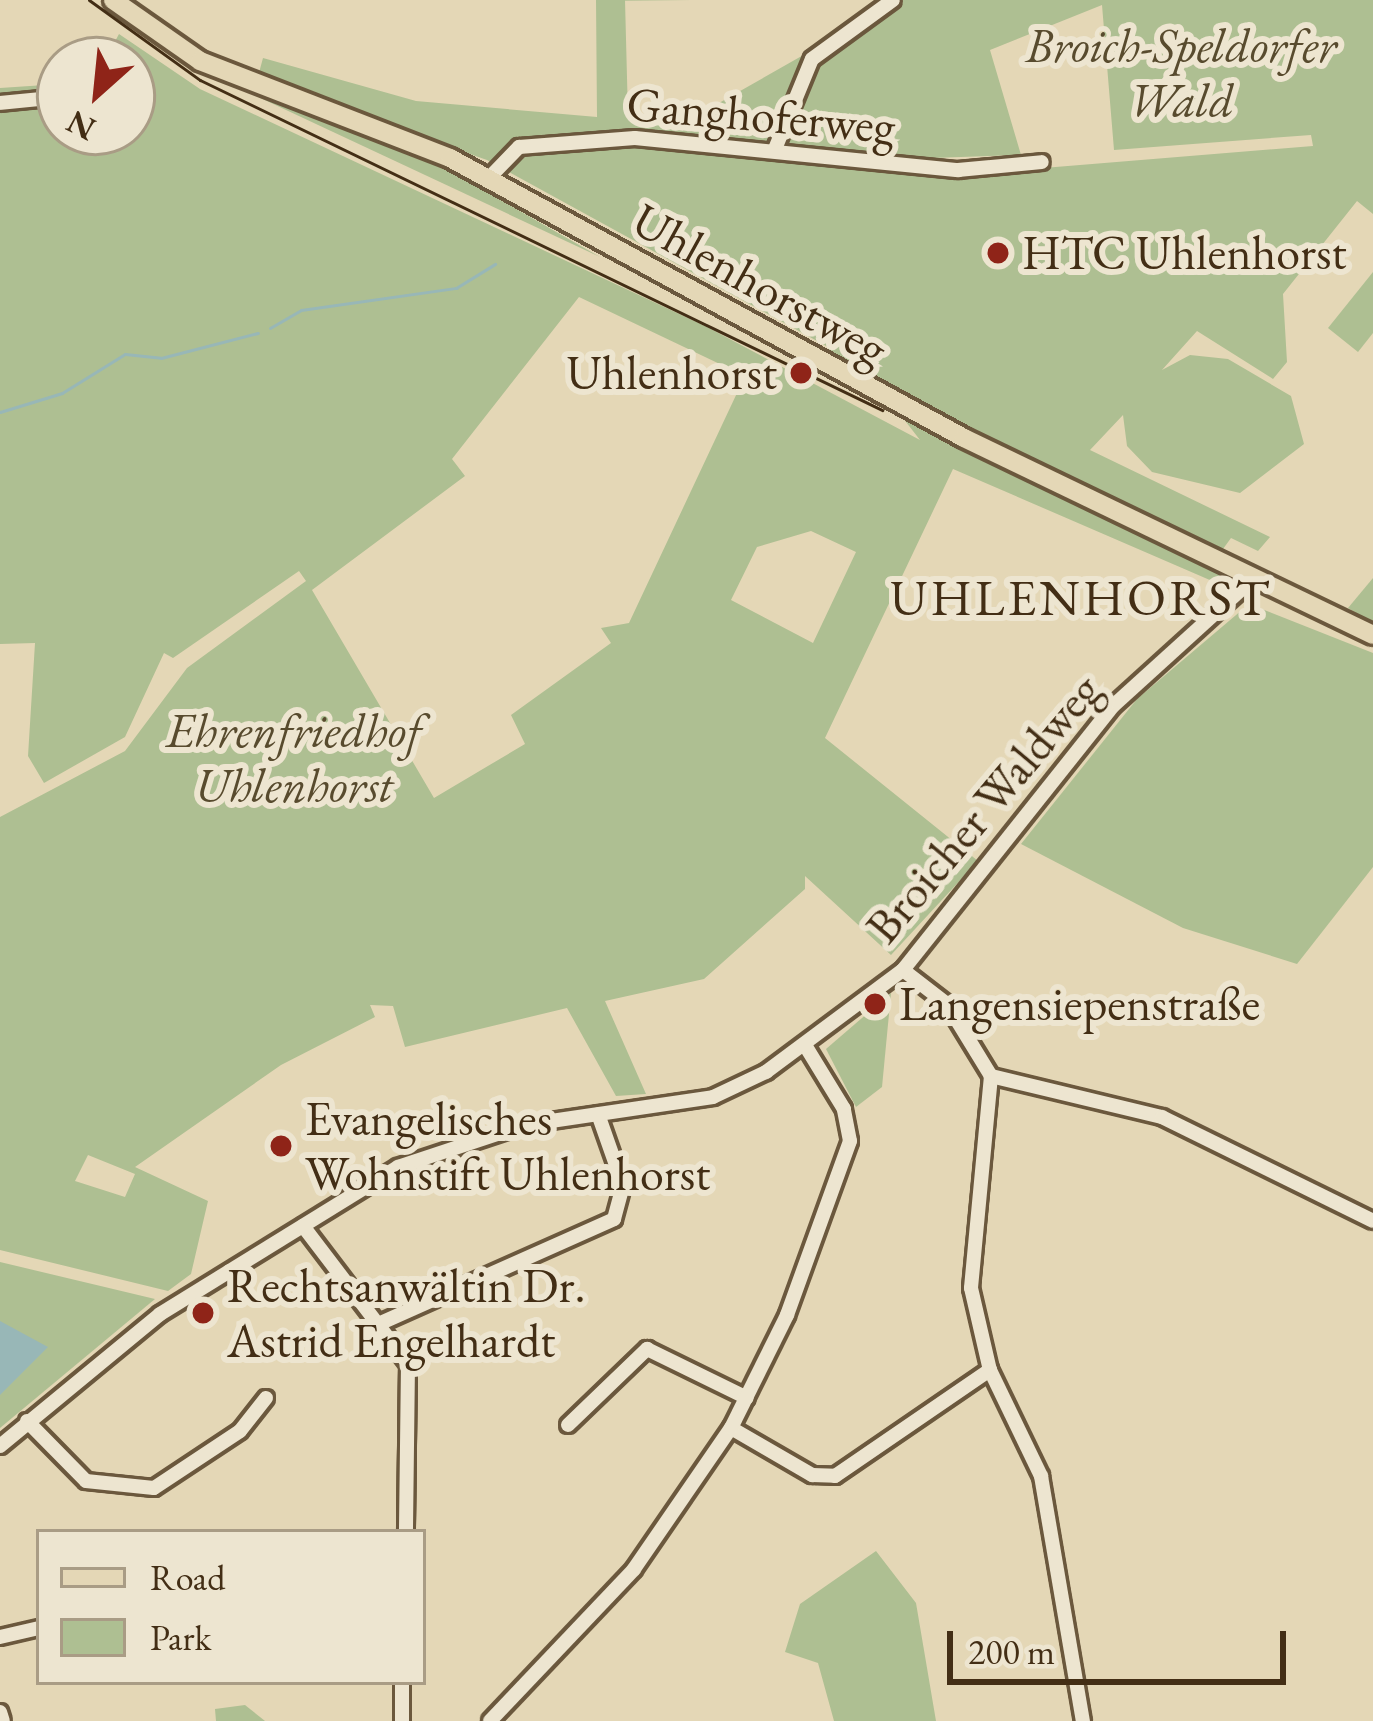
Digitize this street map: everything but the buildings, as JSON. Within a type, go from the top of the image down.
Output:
[{"type":"main road","name":"Uhlenhorstweg","points":[[113,0],[243,82],[391,131],[488,179],[774,340],[1373,635]]},
{"type":"street","points":[[775,149],[812,59],[892,0]]},
{"type":"street","points":[[0,104],[36,100]]},
{"type":"street","name":"Ganghoferweg","points":[[488,179],[519,147],[635,138],[958,170],[1042,162]]},
{"type":"street","name":"Broicher Waldweg","points":[[0,1445],[181,1299],[445,1149],[598,1114],[713,1097],[805,1045],[903,970],[1114,705],[1256,578]]},
{"type":"street","points":[[903,970],[947,1004],[991,1076],[971,1288],[990,1370],[1040,1476],[1083,1721]]},
{"type":"street","points":[[490,1721],[634,1569],[747,1398],[846,1162],[844,1109],[805,1045]]},
{"type":"street","points":[[991,1076],[1162,1117],[1373,1221]]},
{"type":"street","points":[[383,1322],[614,1219],[623,1185],[598,1114]]},
{"type":"street","points":[[303,1226],[383,1322],[410,1379],[406,1529]]},
{"type":"street","points":[[568,1425],[646,1349],[747,1398]]},
{"type":"street","points":[[731,1428],[812,1474],[835,1476],[990,1370]]},
{"type":"street","points":[[27,1421],[86,1480],[154,1488],[240,1431],[266,1398]]},
{"type":"street","points":[[0,1637],[36,1629]]},
{"type":"street","points":[[402,1685],[402,1721]]},
{"type":"street","points":[[0,1712],[3,1721]]},
{"type":"green space","name":"Broich-Speldorfer Wald","points":[[596,0],[625,0],[628,116],[696,116],[814,49],[820,56],[902,0],[1373,0],[1373,214],[1357,201],[1283,294],[1287,362],[1273,379],[1197,331],[1162,370],[1190,355],[1228,359],[1291,396],[1304,444],[1240,493],[1152,472],[1127,446],[1123,415],[1090,450],[1270,537],[1258,551],[1231,538],[1223,549],[834,363],[828,347],[487,160],[257,80],[263,58],[416,101],[597,117]],"holes":[[[1102,5],[1114,150],[1311,135],[1313,146],[957,175],[818,162],[1021,155],[990,50]]]},
{"type":"green space","name":"Ehrenfriedhof Uhlenhorst","points":[[156,59],[200,89],[707,327],[920,440],[899,413],[1219,572],[1226,587],[953,469],[825,738],[978,861],[891,955],[805,876],[805,889],[704,979],[605,1001],[646,1094],[616,1096],[567,1008],[405,1047],[393,1006],[370,1005],[375,1017],[281,1065],[135,1167],[208,1201],[191,1274],[168,1291],[0,1250],[0,817],[125,751],[187,668],[306,581],[299,571],[173,658],[164,653],[125,737],[44,783],[28,756],[35,643],[0,644],[0,88],[36,86],[36,156],[156,156]],"holes":[[[579,297],[745,376],[629,623],[601,628],[611,643],[511,715],[525,744],[434,798],[312,590],[465,476],[452,459]],[[811,531],[856,552],[813,643],[731,600],[757,547]],[[88,1155],[135,1174],[125,1197],[75,1181]]]},
{"type":"green space","points":[[254,95],[434,162],[600,257]]},
{"type":"green space","points":[[1373,272],[1373,333],[1358,352],[1328,328]]},
{"type":"green space","points":[[1373,578],[1373,623],[1348,608]]},
{"type":"green space","points":[[1249,604],[1373,653],[1373,867],[1297,964],[1183,928],[1021,844],[1137,699]]},
{"type":"green space","points":[[891,993],[882,1087],[856,1107],[826,1049]]},
{"type":"green space","points":[[0,1262],[155,1299],[0,1428]]},
{"type":"green space","points":[[876,1551],[916,1603],[936,1721],[834,1721],[818,1663],[785,1652],[800,1604]]},
{"type":"green space","points":[[245,1705],[265,1721],[216,1721],[215,1709]]},
{"type":"water","points":[[0,1321],[48,1347],[0,1395]]},
{"type":"waterway","points":[[270,328],[301,310],[456,288],[495,264]]},
{"type":"waterway","points":[[0,412],[62,393],[125,354],[161,358],[258,333]]},
{"type":"tram line","points":[[89,0],[200,80],[882,410]]},
{"type":"place","name":"HTC Uhlenhorst","points":[[998,253]]},
{"type":"place","name":"Uhlenhorst","points":[[801,373]]},
{"type":"place","name":"Langensiepenstraße","points":[[875,1004]]},
{"type":"place","name":"Evangelisches Wohnstift Uhlenhorst","points":[[281,1146]]},
{"type":"place","name":"Rechtsanwältin Dr. Astrid Engelhardt","points":[[203,1313]]},
{"type":"district","name":"UHLENHORST","points":[[1081,597]]}]
